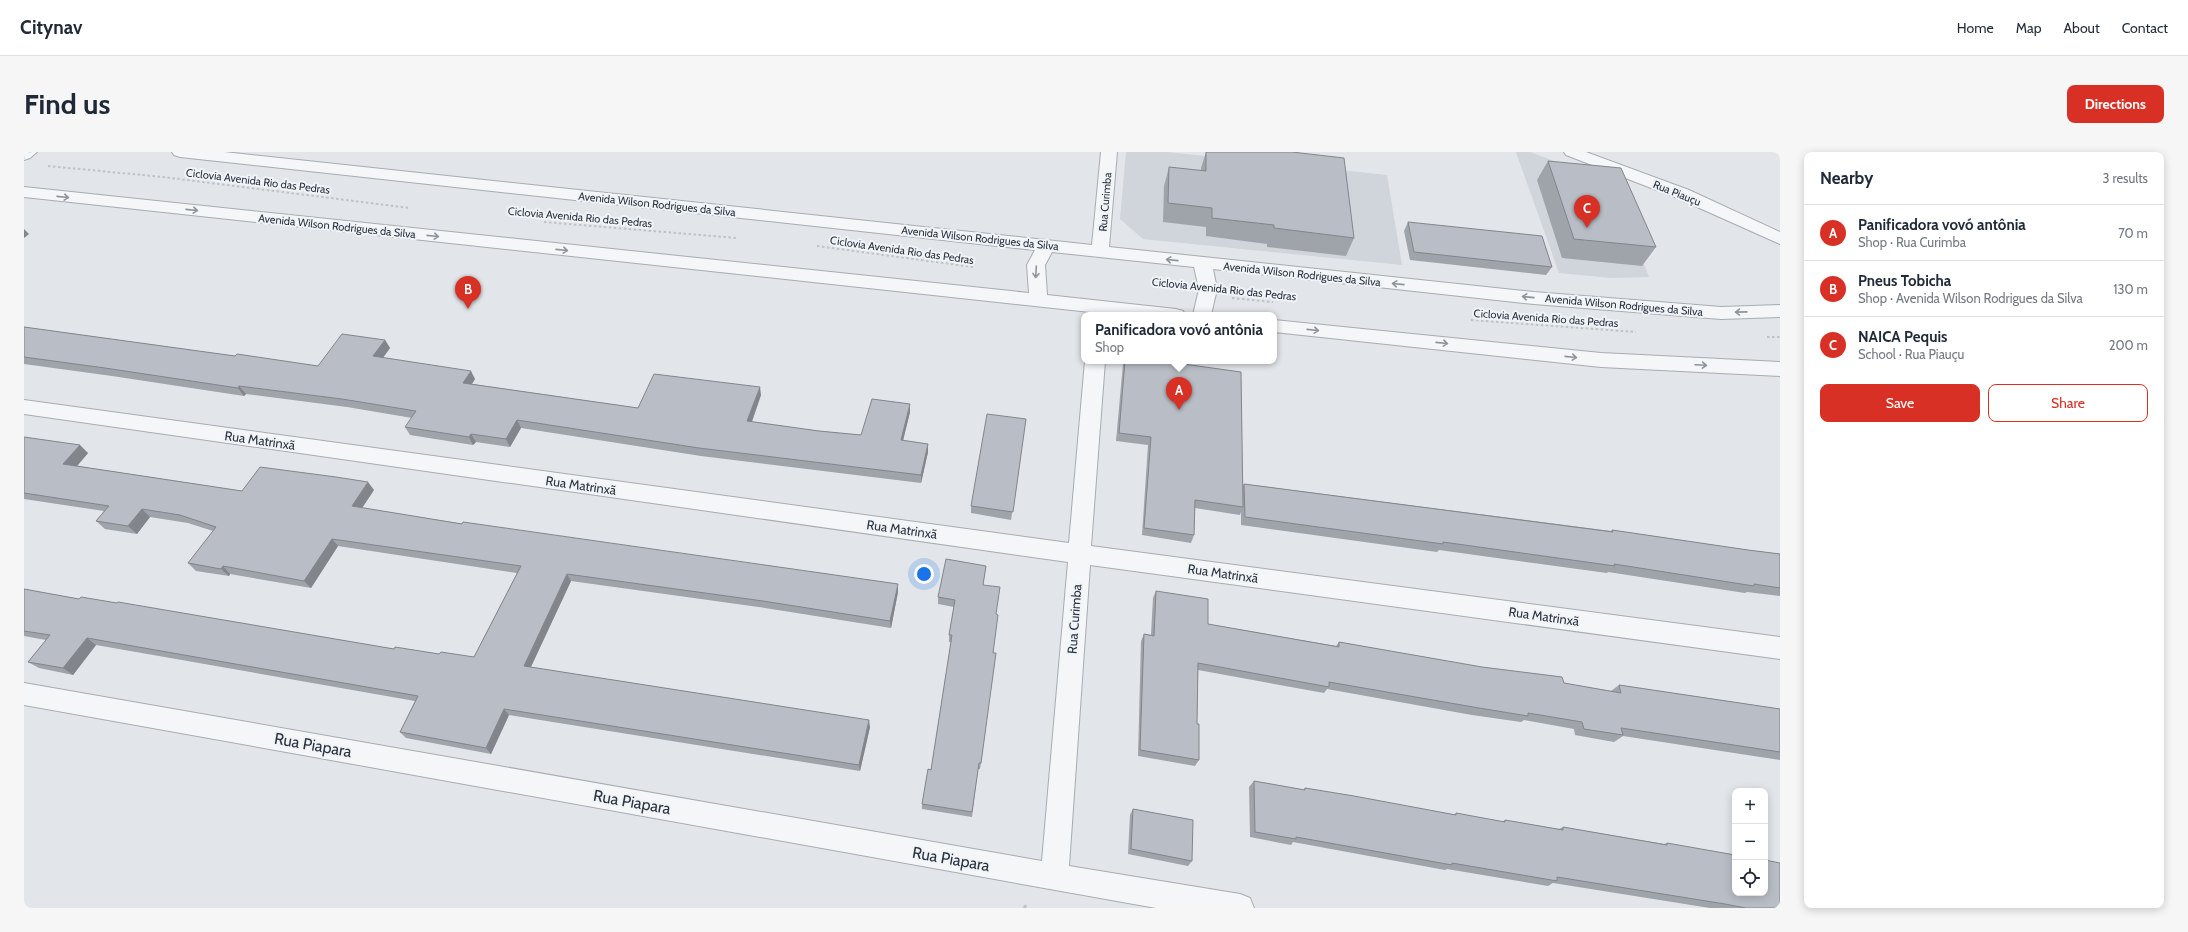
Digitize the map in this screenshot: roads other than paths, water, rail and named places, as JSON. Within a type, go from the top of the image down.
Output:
[{"type":"street","points":[[24,155],[29,152]]},
{"type":"street","name":"Avenida Wilson Rodrigues da Silva","points":[[180,152],[1202,263],[1542,298],[1721,313],[1780,312]]},
{"type":"street","name":"Rua Curimba","points":[[1100,252],[1110,152]]},
{"type":"street","name":"Rua Piauçu","points":[[1572,152],[1683,194],[1780,239]]},
{"type":"street","name":"Avenida Wilson Rodrigues da Silva","points":[[24,192],[1038,300],[1099,311],[1118,312]]},
{"type":"street","points":[[1038,300],[1036,265],[1046,246]]},
{"type":"street","points":[[1202,263],[1208,281],[1209,295],[1203,312]]},
{"type":"street","points":[[1277,326],[1601,360],[1780,370]]},
{"type":"street","name":"Rua Curimba","points":[[1054,877],[1095,364]]},
{"type":"street","name":"Rua Matrinxã","points":[[24,407],[1079,554],[1780,648]]},
{"type":"street","name":"Rua Piapara","points":[[24,694],[1054,877],[1240,908]]},
{"type":"place","name":"NAICA Pequis","points":[[1587,228]]},
{"type":"place","name":"Pneus Tobicha","points":[[468,309]]},
{"type":"place","name":"Panificadora vovó antônia","points":[[1179,410]]}]
